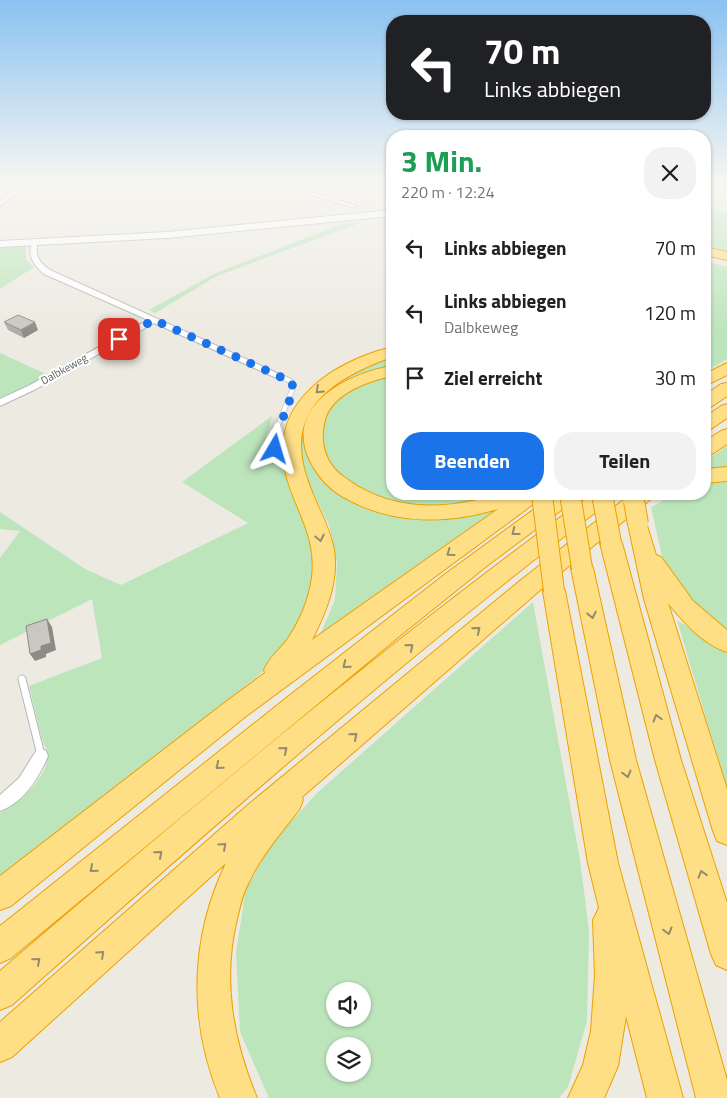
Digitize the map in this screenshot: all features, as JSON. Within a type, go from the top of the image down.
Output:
[{"type":"highway","points":[[711,252],[727,256]]},
{"type":"highway","points":[[711,260],[727,264]]},
{"type":"highway","points":[[236,709],[289,658],[310,622],[322,592],[324,561],[320,532],[295,472],[290,452],[291,436],[296,419],[307,400],[324,385],[364,361],[386,354]]},
{"type":"highway","points":[[711,377],[727,368]]},
{"type":"highway","points":[[386,373],[362,379],[344,387],[320,410],[314,425],[312,439],[321,464],[332,478],[348,491],[366,501],[409,512],[434,513],[459,510],[499,500]]},
{"type":"highway","points":[[711,399],[727,388]]},
{"type":"highway","points":[[711,421],[727,410]]},
{"type":"highway","points":[[711,446],[727,435]]},
{"type":"highway","points":[[711,475],[727,474]]},
{"type":"highway","points":[[0,895],[236,709],[524,500]]},
{"type":"highway","points":[[542,500],[554,591],[604,863],[665,1098]]},
{"type":"highway","points":[[0,947],[156,817],[420,606],[529,522],[561,500]]},
{"type":"highway","points":[[571,500],[582,568],[623,760],[714,1098]]},
{"type":"highway","points":[[0,993],[173,843],[454,610],[532,548],[598,500]]},
{"type":"highway","points":[[603,500],[606,536],[666,751],[727,954]]},
{"type":"highway","points":[[633,500],[655,599],[727,831]]},
{"type":"highway","points":[[606,536],[639,500]]},
{"type":"highway","points":[[0,1045],[259,814],[317,768],[496,614],[606,536],[651,500]]},
{"type":"highway","points":[[640,534],[678,602],[696,620],[727,642]]},
{"type":"highway","points":[[239,1098],[220,1048],[213,1006],[214,965],[219,930],[234,882],[253,846],[317,768]]},
{"type":"highway","points":[[586,1098],[600,1066],[608,1022],[612,967],[604,863]]},
{"type":"street","points":[[0,244],[184,233]]},
{"type":"street","points":[[35,243],[32,253],[37,264],[47,272],[284,378]]},
{"type":"street","name":"Dalbkeweg","points":[[0,402],[33,387],[154,320]]},
{"type":"street","points":[[0,804],[15,794],[28,781],[42,756]]},
{"type":"lane","points":[[284,378],[292,382],[293,388],[270,445],[275,449],[290,452]]},
{"type":"lane","points":[[22,679],[42,756]]},
{"type":"green space","points":[[318,233],[333,233],[217,276],[155,313],[149,310],[214,274]]},
{"type":"green space","points":[[711,233],[727,233],[727,251],[711,247]]},
{"type":"green space","points":[[26,246],[26,260],[34,267],[0,289],[0,248]]},
{"type":"green space","points":[[711,263],[727,267],[727,359],[711,368]]},
{"type":"green space","points":[[0,353],[48,375],[0,400]]},
{"type":"green space","points":[[386,359],[386,369],[336,384],[362,369]]},
{"type":"green space","points":[[386,376],[386,498],[369,492],[338,472],[327,459],[321,443],[322,428],[327,414],[336,402],[348,392],[377,378]]},
{"type":"green space","points":[[309,409],[313,412],[319,473],[423,517],[454,518],[498,508],[319,637],[335,600],[337,562],[329,525],[303,470],[297,440]]},
{"type":"green space","points":[[272,416],[262,454],[284,454],[314,542],[315,578],[308,608],[277,659],[253,680],[0,877],[0,813],[25,795],[39,778],[47,760],[47,750],[42,739],[29,686],[102,658],[92,599],[0,645],[0,558],[20,531],[0,529],[0,512],[85,569],[121,585],[248,523],[182,482]]},
{"type":"green space","points":[[727,446],[727,469],[711,470],[711,457]]},
{"type":"green space","points":[[727,481],[727,631],[678,588],[662,556],[651,507],[664,500],[711,500],[711,482]]},
{"type":"green space","points":[[394,500],[481,500],[443,505],[405,503]]},
{"type":"green space","points":[[533,602],[580,860],[589,931],[587,1021],[568,1087],[559,1098],[269,1098],[240,1032],[236,952],[246,889],[273,842],[317,793]]},
{"type":"green space","points":[[677,620],[727,653],[727,789]]},
{"type":"building","points":[[18,315],[35,322],[21,330],[4,322]]},
{"type":"building","points":[[47,619],[51,643],[41,646],[41,650],[30,654],[26,626]]},
{"type":"route","points":[[119,339],[154,320],[292,382],[293,388],[290,398],[270,445],[275,449]]}]
